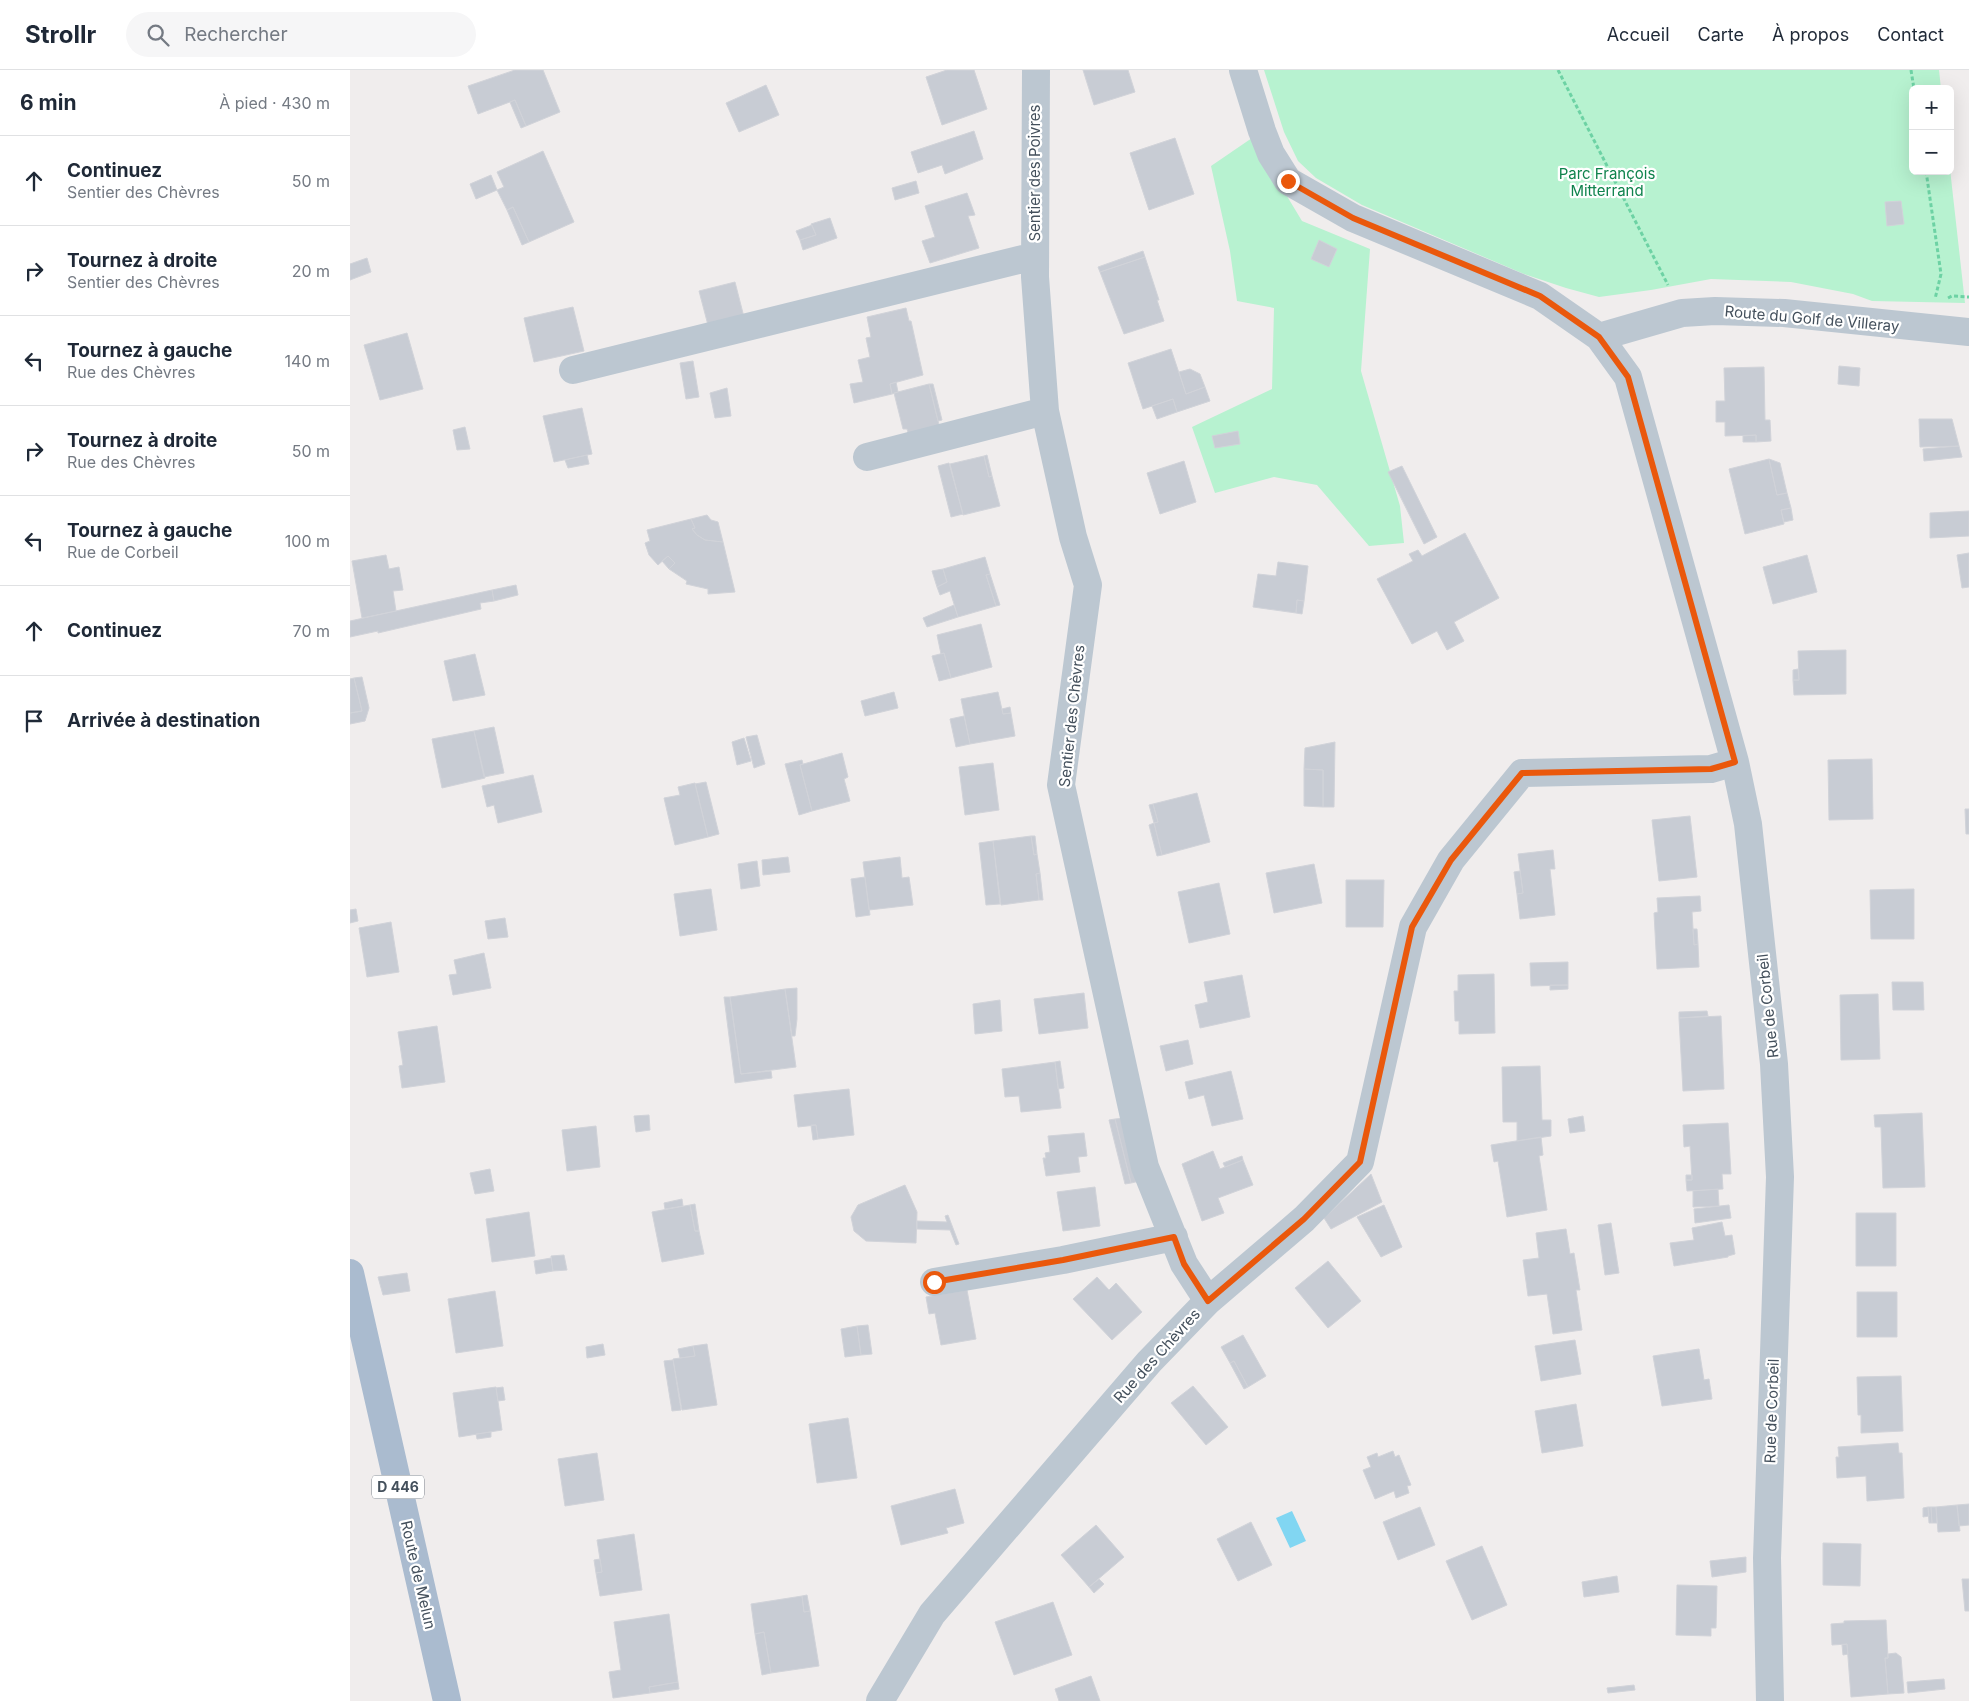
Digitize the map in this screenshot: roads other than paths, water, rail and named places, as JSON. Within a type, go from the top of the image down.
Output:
[{"type":"main road","name":"Route de Melun","points":[[350,1273],[447,1701]]},
{"type":"street","name":"Sentier des Poivres","points":[[1034,267],[1036,70]]},
{"type":"street","name":"Rue de Corbeil","points":[[1243,70],[1271,154],[1288,181],[1353,218],[1540,296],[1599,337],[1628,377],[1735,762],[1748,824],[1774,1064],[1780,1177],[1767,1558],[1770,1701]]},
{"type":"street","points":[[574,370],[1034,267]]},
{"type":"street","name":"Sentier des Chèvres","points":[[1034,267],[1045,411],[1073,537],[1088,585],[1061,785],[1145,1166],[1184,1264],[1208,1301]]},
{"type":"street","name":"Route du Golf de Villeray","points":[[1599,337],[1682,313],[1715,311],[1784,313],[1969,332]]},
{"type":"street","points":[[867,457],[1045,411]]},
{"type":"street","name":"Rue des Chèvres","points":[[880,1701],[932,1614],[1149,1362],[1208,1301],[1304,1219],[1360,1162],[1412,927],[1451,860],[1522,773],[1711,769],[1735,762]]},
{"type":"street","points":[[934,1282],[1063,1260],[1174,1237]]},
{"type":"water","points":[[1292,1511],[1306,1541],[1290,1548],[1276,1518]]},
{"type":"park label","name":"Parc François Mitterrand","points":[[1607,182]]}]
